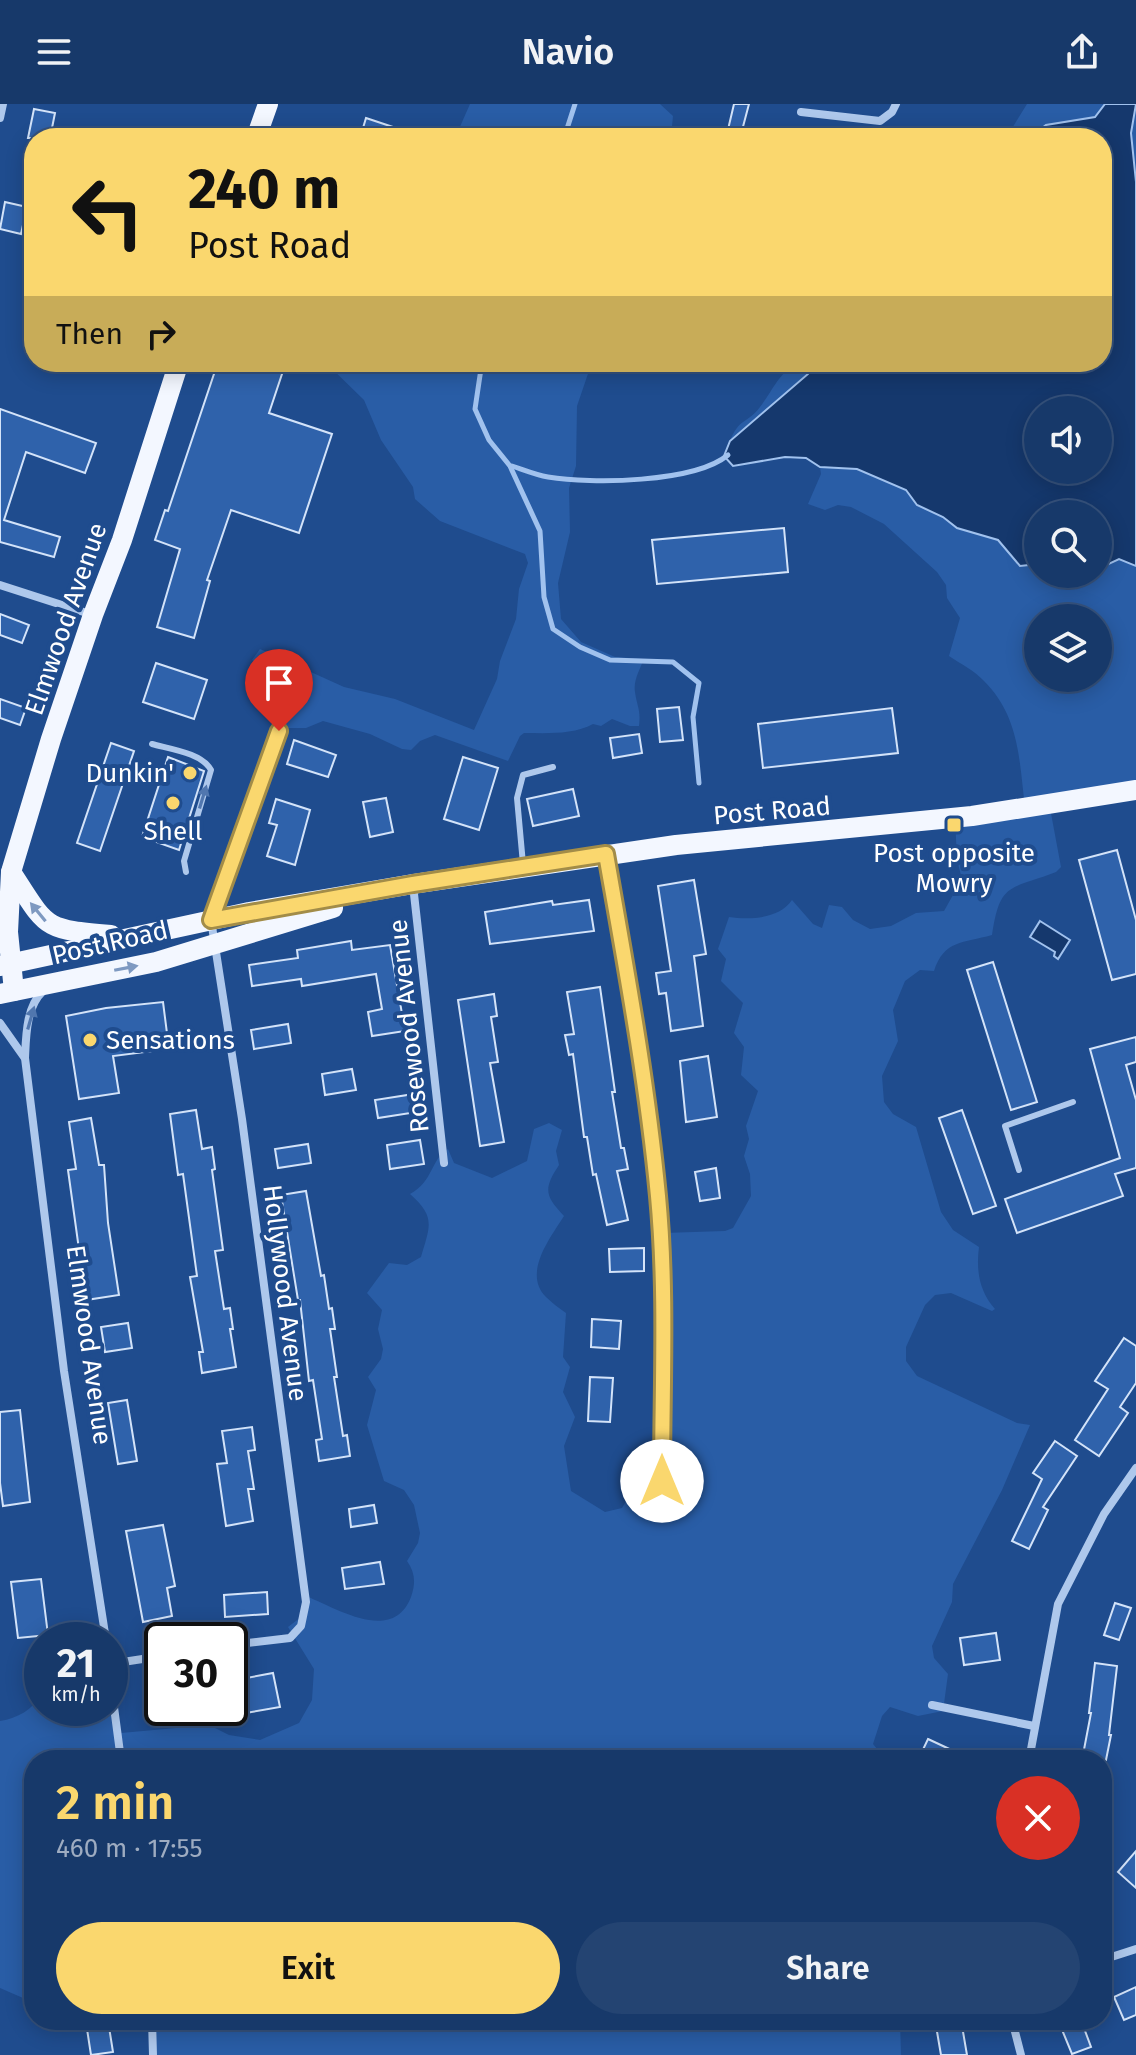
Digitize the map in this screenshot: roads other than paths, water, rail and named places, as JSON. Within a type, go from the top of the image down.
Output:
[{"type":"main road","points":[[260,128],[268,104]]},
{"type":"main road","name":"Elmwood Avenue","points":[[7,992],[6,881],[176,372]]},
{"type":"main road","name":"Post Road","points":[[5,965],[211,920],[606,854],[972,816],[1136,790]]},
{"type":"main road","points":[[6,881],[53,927],[73,933],[134,937]]},
{"type":"main road","name":"Post Road","points":[[7,992],[156,962],[413,884]]},
{"type":"street","points":[[0,118],[3,104]]},
{"type":"street","points":[[801,112],[880,121],[892,112],[896,104]]},
{"type":"street","points":[[0,585],[93,615]]},
{"type":"street","points":[[211,920],[279,731]]},
{"type":"street","points":[[606,854],[636,1024],[658,1197],[663,1311],[662,1481]]},
{"type":"street","name":"Rosewood Avenue","points":[[413,884],[444,1163]]},
{"type":"street","name":"Hollywood Avenue","points":[[211,920],[242,1119],[306,1602],[301,1626],[290,1638],[248,1643]]},
{"type":"street","name":"Elmwood Avenue","points":[[50,983],[37,996],[27,1025],[25,1058],[64,1371],[103,1622]]},
{"type":"street","name":"Elmwood Avenue","points":[[0,1023],[25,1058]]},
{"type":"street","points":[[1030,1750],[1058,1604],[1104,1514],[1136,1468]]},
{"type":"street","points":[[932,1705],[1034,1726]]},
{"type":"street","points":[[116,1726],[120,1750]]},
{"type":"street","points":[[1112,1957],[1136,1949]]},
{"type":"street","points":[[152,2030],[153,2055]]},
{"type":"street","points":[[1015,2030],[1021,2055]]},
{"type":"lane","points":[[152,744],[190,755],[207,763],[211,770],[184,861],[186,872]]},
{"type":"lane","points":[[523,867],[517,798],[523,775],[553,767]]},
{"type":"lane","points":[[1019,1170],[1005,1126],[1073,1102]]},
{"type":"waterway","points":[[567,128],[575,104]]},
{"type":"waterway","points":[[481,372],[475,409],[489,440],[510,466],[540,531],[544,597],[553,629],[580,647],[610,660],[673,662],[699,683],[693,717],[699,783]]},
{"type":"waterway","points":[[512,466],[534,474],[567,479],[641,479],[692,471],[728,455]]},
{"type":"place","name":"Dunkin'","points":[[190,773]]},
{"type":"place","name":"Shell","points":[[173,803]]},
{"type":"place","name":"Post opposite Mowry","points":[[954,825]]},
{"type":"place","name":"Sensations","points":[[90,1040]]}]
